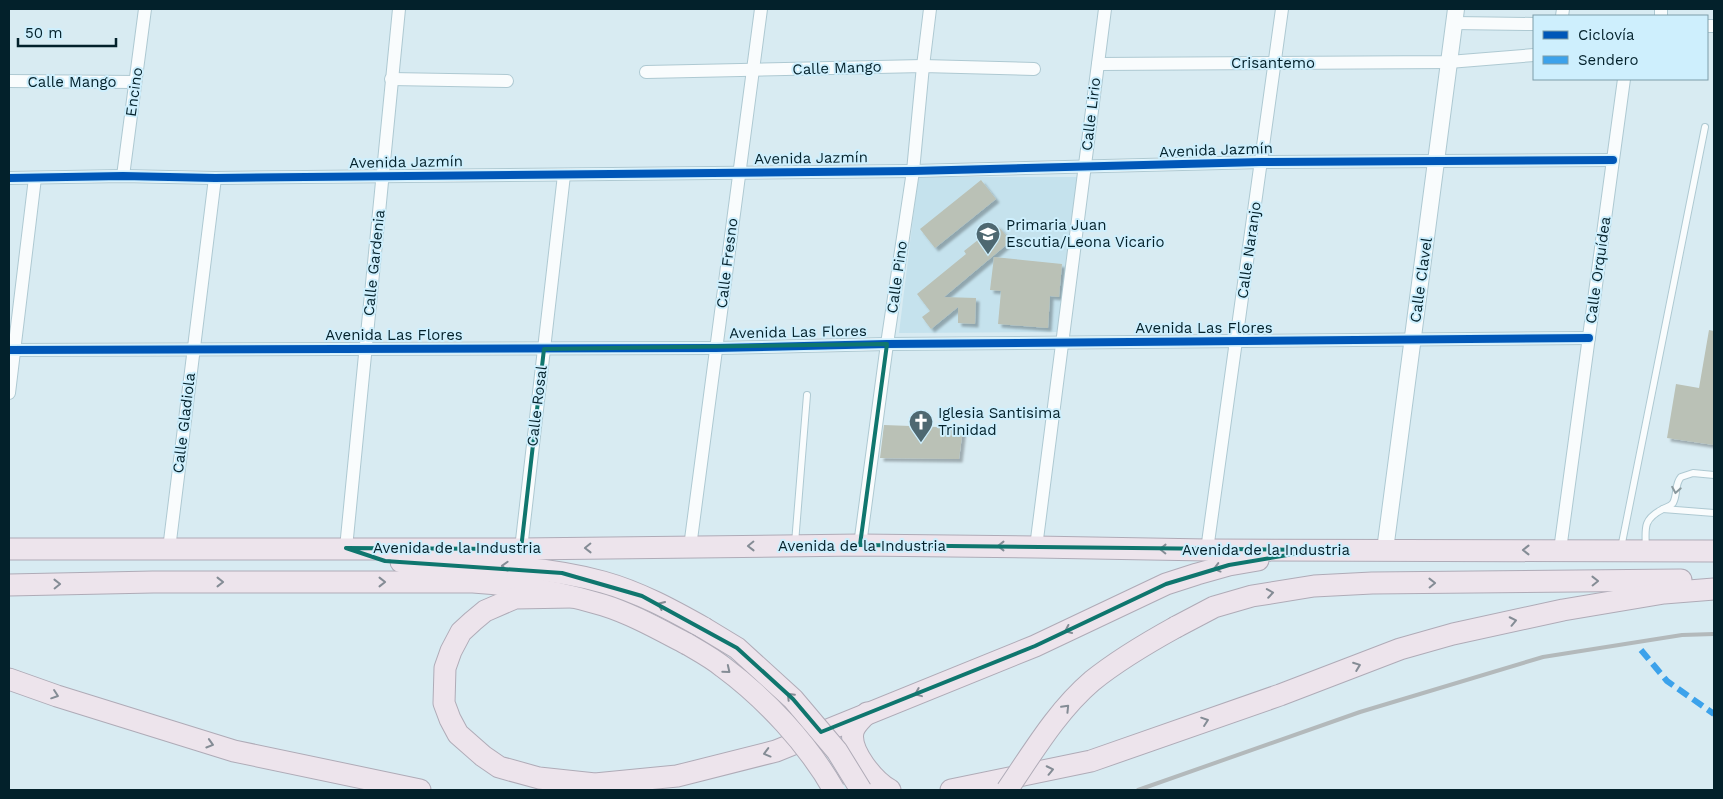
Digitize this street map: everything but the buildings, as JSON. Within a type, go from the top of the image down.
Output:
[{"type":"highway","name":"Avenida de la Industria","points":[[9,549],[521,549],[860,545],[1208,550],[1714,551]]},
{"type":"highway","points":[[346,548],[368,557],[385,561],[516,567],[571,575],[605,582],[672,610],[737,648],[793,699],[837,751],[861,790]]},
{"type":"highway","points":[[572,597],[515,598],[485,612],[472,621],[461,632],[445,668],[444,704],[458,734],[499,766],[539,778],[596,784],[677,776],[776,751],[1035,646],[1166,584],[1229,565],[1317,550]]},
{"type":"highway","points":[[1007,790],[1057,718],[1092,682],[1132,652],[1176,626],[1223,604],[1252,596],[1314,586],[1372,583],[1714,579]]},
{"type":"highway","points":[[9,585],[153,582],[473,582],[506,584],[572,597],[604,605],[649,624],[687,644],[722,666],[751,690],[785,724],[811,755],[834,790]]},
{"type":"highway","points":[[951,790],[1091,761],[1280,695],[1400,649],[1453,634],[1564,610],[1664,594],[1714,589]]},
{"type":"highway","points":[[9,679],[234,751],[420,790]]},
{"type":"highway","points":[[867,713],[855,726],[852,741],[866,768],[874,778],[890,790]]},
{"type":"street","name":"Encino","points":[[123,176],[145,9]]},
{"type":"street","name":"Calle Gardenia","points":[[346,548],[399,9]]},
{"type":"street","name":"Calle Fresno","points":[[690,547],[761,9]]},
{"type":"street","name":"Calle Pino","points":[[860,545],[913,171],[930,9]]},
{"type":"street","name":"Calle Lirio","points":[[1036,547],[1104,9]]},
{"type":"street","name":"Calle Naranjo","points":[[1208,550],[1282,9]]},
{"type":"street","points":[[1455,16],[1533,24]]},
{"type":"street","name":"Calle Clavel","points":[[1385,550],[1455,16]]},
{"type":"street","name":"Crisantemo","points":[[1098,64],[1449,62],[1533,55]]},
{"type":"street","name":"Calle Mango","points":[[646,72],[923,66],[1034,69]]},
{"type":"street","points":[[391,79],[507,81]]},
{"type":"street","name":"Calle Orquídea","points":[[1560,550],[1624,80]]},
{"type":"street","name":"Calle Mango","points":[[9,82],[135,82]]},
{"type":"street","name":"Avenida Jazmín","points":[[9,178],[564,175],[1084,168],[1261,162],[1613,160]]},
{"type":"street","name":"Calle Rosal","points":[[521,549],[564,175]]},
{"type":"street","points":[[9,393],[11,350],[35,178]]},
{"type":"street","name":"Calle Gladiola","points":[[169,549],[215,178]]},
{"type":"street","name":"Avenida Las Flores","points":[[11,350],[716,348],[887,344],[1589,338]]},
{"type":"lane","points":[[1620,552],[1705,126]]},
{"type":"lane","points":[[795,546],[807,395]]},
{"type":"lane","points":[[1646,552],[1645,527],[1647,522],[1662,509],[1671,505],[1676,486],[1681,477],[1692,474],[1714,475]]},
{"type":"lane","points":[[1662,509],[1714,513]]},
{"type":"highlighted area","points":[[887,344],[860,545],[1317,550],[1229,565],[1166,584],[1035,646],[821,732],[793,699],[737,648],[642,596],[562,573],[385,561],[346,548],[521,549],[544,349]]},
{"type":"shaded area","name":"Primaria Juan Escutia/Leona Vicario","points":[[918,177],[1077,177],[1059,332],[899,333]]},
{"type":"railway","points":[[1138,790],[1360,712],[1543,657],[1682,635],[1714,634]]},
{"type":"marked path","points":[[1641,650],[1667,681],[1714,714]]},
{"type":"cycle path","points":[[9,178],[123,176],[215,178],[913,171],[1261,162],[1613,160]]},
{"type":"cycle path","points":[[9,350],[716,348],[887,344],[1589,338]]},
{"type":"place","name":"Primaria Juan Escutia/Leona Vicario","points":[[988,255]]},
{"type":"place","name":"Iglesia Santisima Trinidad","points":[[921,443]]}]
